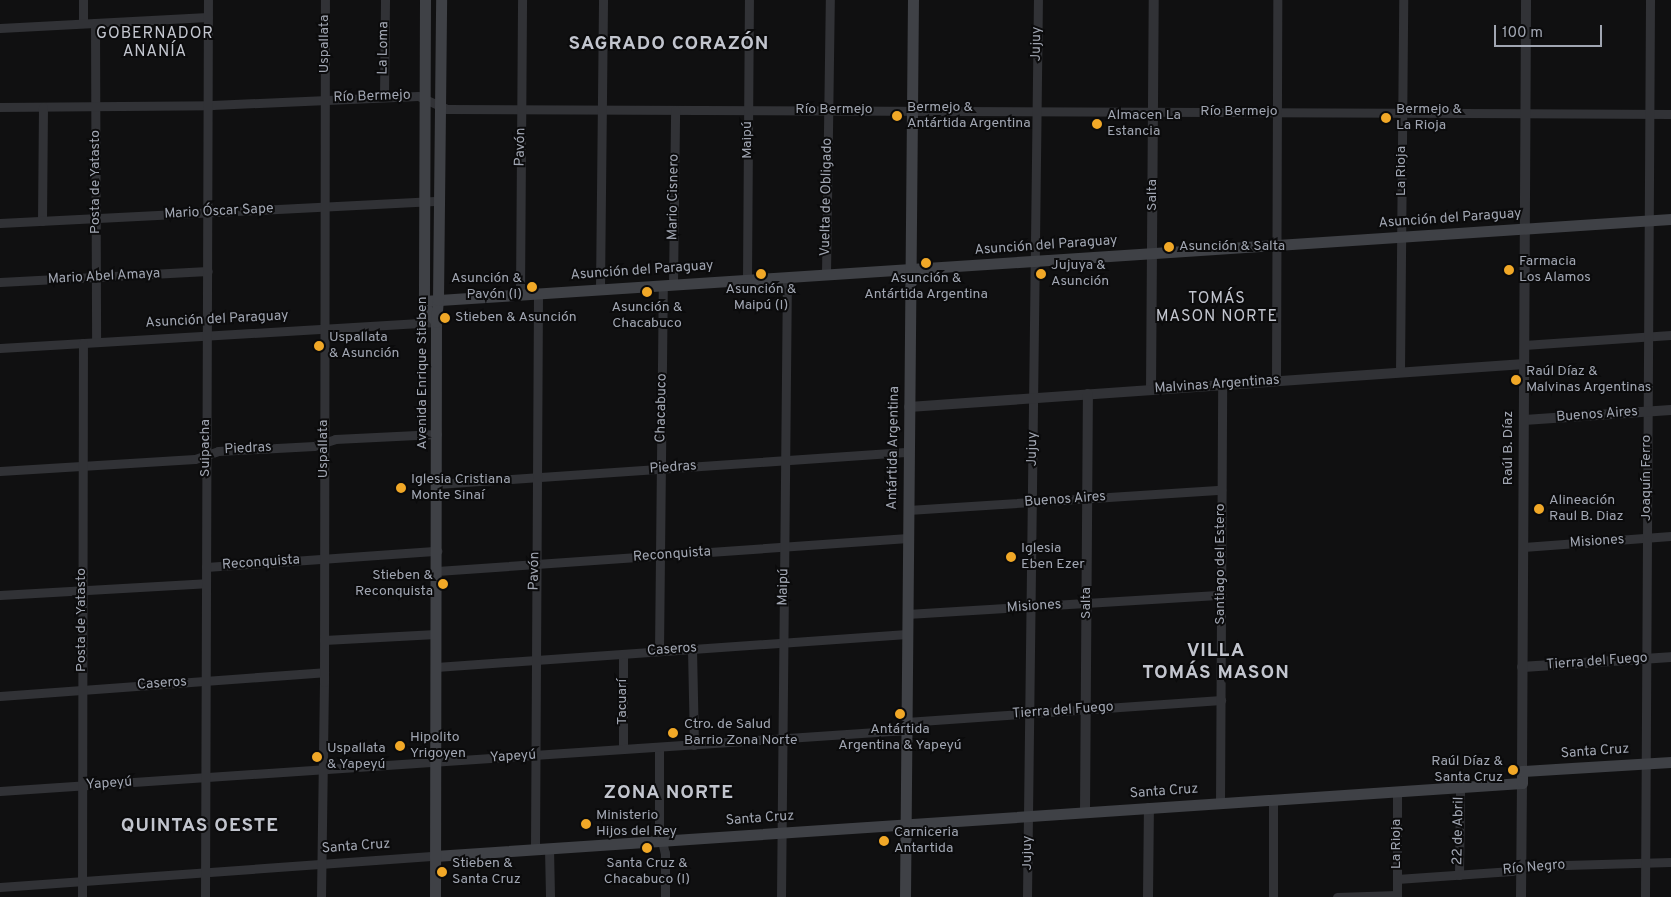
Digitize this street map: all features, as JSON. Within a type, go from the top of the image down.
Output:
[{"type":"main road","name":"Avenida Enrique Stieben","points":[[424,300],[425,0]]},
{"type":"main road","name":"Avenida Enrique Stieben","points":[[435,897],[436,322],[438,300],[441,0]]},
{"type":"main road","name":"Antártida Argentina","points":[[904,897],[913,0]]},
{"type":"main road","name":"Asunción del Paraguay","points":[[424,300],[1035,262],[1671,219]]},
{"type":"main road","points":[[424,300],[426,308],[436,322]]},
{"type":"main road","name":"Santa Cruz","points":[[435,856],[1460,787],[1522,777],[1646,763],[1671,762]]},
{"type":"street","points":[[83,23],[84,0]]},
{"type":"street","name":"Suipacha","points":[[205,897],[208,0]]},
{"type":"street","name":"Uspallata","points":[[320,897],[324,672],[325,0]]},
{"type":"street","name":"La Loma","points":[[384,96],[385,0]]},
{"type":"street","name":"Pavón","points":[[520,294],[522,0]]},
{"type":"street","points":[[600,289],[603,0]]},
{"type":"street","name":"Maipú","points":[[747,279],[749,0]]},
{"type":"street","name":"Vuelta de Obligado","points":[[826,274],[830,0]]},
{"type":"street","name":"Jujuy","points":[[1028,897],[1038,0]]},
{"type":"street","name":"Salta","points":[[1152,390],[1154,0]]},
{"type":"street","points":[[1276,381],[1277,0]]},
{"type":"street","name":"La Rioja","points":[[1400,372],[1402,0]]},
{"type":"street","name":"Raúl B. Díaz","points":[[1521,897],[1526,0]]},
{"type":"street","name":"Joaquín Ferro","points":[[1645,897],[1650,0]]},
{"type":"street","points":[[0,28],[208,17]]},
{"type":"street","name":"Posta de Yatasto","points":[[95,23],[96,342]]},
{"type":"street","name":"Río Bermejo","points":[[0,107],[208,105],[325,98],[418,96],[440,107],[521,109],[1671,114]]},
{"type":"street","points":[[42,221],[43,107]]},
{"type":"street","name":"Mario Cisnero","points":[[668,284],[675,110]]},
{"type":"street","name":"Mario Óscar Sape","points":[[0,223],[439,201]]},
{"type":"street","name":"Mario Abel Amaya","points":[[0,282],[208,271]]},
{"type":"street","name":"Maipú","points":[[781,897],[787,277]]},
{"type":"street","name":"Chacabuco","points":[[659,651],[661,469],[668,284]]},
{"type":"street","name":"Pavón","points":[[534,849],[538,293]]},
{"type":"street","name":"Asunción del Paraguay","points":[[0,348],[436,322]]},
{"type":"street","points":[[1524,345],[1671,336]]},
{"type":"street","name":"Posta de Yatasto","points":[[82,897],[83,343]]},
{"type":"street","name":"Malvinas Argentinas","points":[[909,407],[1524,364]]},
{"type":"street","name":"Santiago del Estero","points":[[1220,803],[1222,385]]},
{"type":"street","name":"Salta","points":[[1085,812],[1088,394]]},
{"type":"street","name":"Buenos Aires","points":[[1524,420],[1671,410]]},
{"type":"street","name":"Piedras","points":[[0,470],[198,459],[218,451],[314,446],[335,439],[437,434]]},
{"type":"street","name":"Piedras","points":[[437,484],[909,452]]},
{"type":"street","name":"Buenos Aires","points":[[908,510],[1221,490]]},
{"type":"street","name":"Misiones","points":[[1523,547],[1671,536]]},
{"type":"street","name":"Reconquista","points":[[437,571],[908,538]]},
{"type":"street","name":"Reconquista","points":[[206,567],[437,551]]},
{"type":"street","name":"Reconquista","points":[[0,595],[206,582]]},
{"type":"street","name":"Misiones","points":[[907,614],[1221,595]]},
{"type":"street","points":[[324,640],[436,634]]},
{"type":"street","name":"Caseros","points":[[436,667],[907,634]]},
{"type":"street","points":[[692,649],[694,745]]},
{"type":"street","name":"Tacuarí","points":[[623,654],[623,749]]},
{"type":"street","name":"Tierra del Fuego","points":[[1522,667],[1671,657]]},
{"type":"street","name":"Caseros","points":[[0,696],[324,672]]},
{"type":"street","name":"Tierra del Fuego","points":[[906,726],[1031,713],[1220,700]]},
{"type":"street","name":"Yapeyú","points":[[0,791],[694,745],[906,726]]},
{"type":"street","points":[[659,747],[659,828],[665,853],[665,897]]},
{"type":"street","name":"22 de Abril","points":[[1459,875],[1460,787]]},
{"type":"street","name":"La Rioja","points":[[1397,791],[1397,896]]},
{"type":"street","points":[[1273,800],[1273,897]]},
{"type":"street","points":[[1148,897],[1149,808]]},
{"type":"street","points":[[549,848],[550,897]]},
{"type":"street","name":"Santa Cruz","points":[[0,887],[435,856]]},
{"type":"street","name":"Río Negro","points":[[1397,879],[1459,875],[1531,866],[1671,862]]},
{"type":"street","points":[[1337,897],[1397,896]]},
{"type":"place","name":"Bermejo & Antártida Argentina","points":[[897,116]]},
{"type":"place","name":"Bermejo & La Rioja","points":[[1386,118]]},
{"type":"place","name":"Almacen La Estancia","points":[[1097,124]]},
{"type":"place","name":"Asunción & Salta","points":[[1169,247]]},
{"type":"place","name":"Asunción & Antártida Argentina","points":[[926,263]]},
{"type":"place","name":"Farmacia Los Alamos","points":[[1509,270]]},
{"type":"place","name":"Asunción & Maipú (I)","points":[[761,274]]},
{"type":"place","name":"Jujuya & Asunción","points":[[1041,274]]},
{"type":"place","name":"Asunción & Pavón (I)","points":[[532,287]]},
{"type":"place","name":"Asunción & Chacabuco","points":[[647,292]]},
{"type":"place","name":"Stieben & Asunción","points":[[445,318]]},
{"type":"place","name":"Uspallata & Asunción","points":[[319,346]]},
{"type":"place","name":"Raúl Díaz & Malvinas Argentinas","points":[[1516,380]]},
{"type":"place","name":"Iglesia Cristiana Monte Sinaí","points":[[401,488]]},
{"type":"place","name":"Alineación Raul B. Diaz","points":[[1539,509]]},
{"type":"place","name":"Iglesia Eben Ezer","points":[[1011,557]]},
{"type":"place","name":"Stieben & Reconquista","points":[[443,584]]},
{"type":"place","name":"Antártida Argentina & Yapeyú","points":[[900,714]]},
{"type":"place","name":"Ctro. de Salud Barrio Zona Norte","points":[[673,733]]},
{"type":"place","name":"Hipolito Yrigoyen","points":[[400,746]]},
{"type":"place","name":"Uspallata & Yapeyú","points":[[317,757]]},
{"type":"place","name":"Raúl Díaz & Santa Cruz","points":[[1513,770]]},
{"type":"place","name":"Ministerio Hijos del Rey","points":[[586,824]]},
{"type":"place","name":"Carniceria Antartida","points":[[884,841]]},
{"type":"place","name":"Santa Cruz & Chacabuco (I)","points":[[647,848]]},
{"type":"place","name":"Stieben & Santa Cruz","points":[[442,872]]},
{"type":"district","name":"GOBERNADOR ANANÍA","points":[[155,43]]},
{"type":"district","name":"SAGRADO CORAZÓN","points":[[669,45]]},
{"type":"district","name":"TOMÁS MASON NORTE","points":[[1217,308]]},
{"type":"district","name":"VILLA TOMÁS MASON","points":[[1216,663]]},
{"type":"district","name":"ZONA NORTE","points":[[669,794]]},
{"type":"district","name":"QUINTAS OESTE","points":[[200,827]]}]
